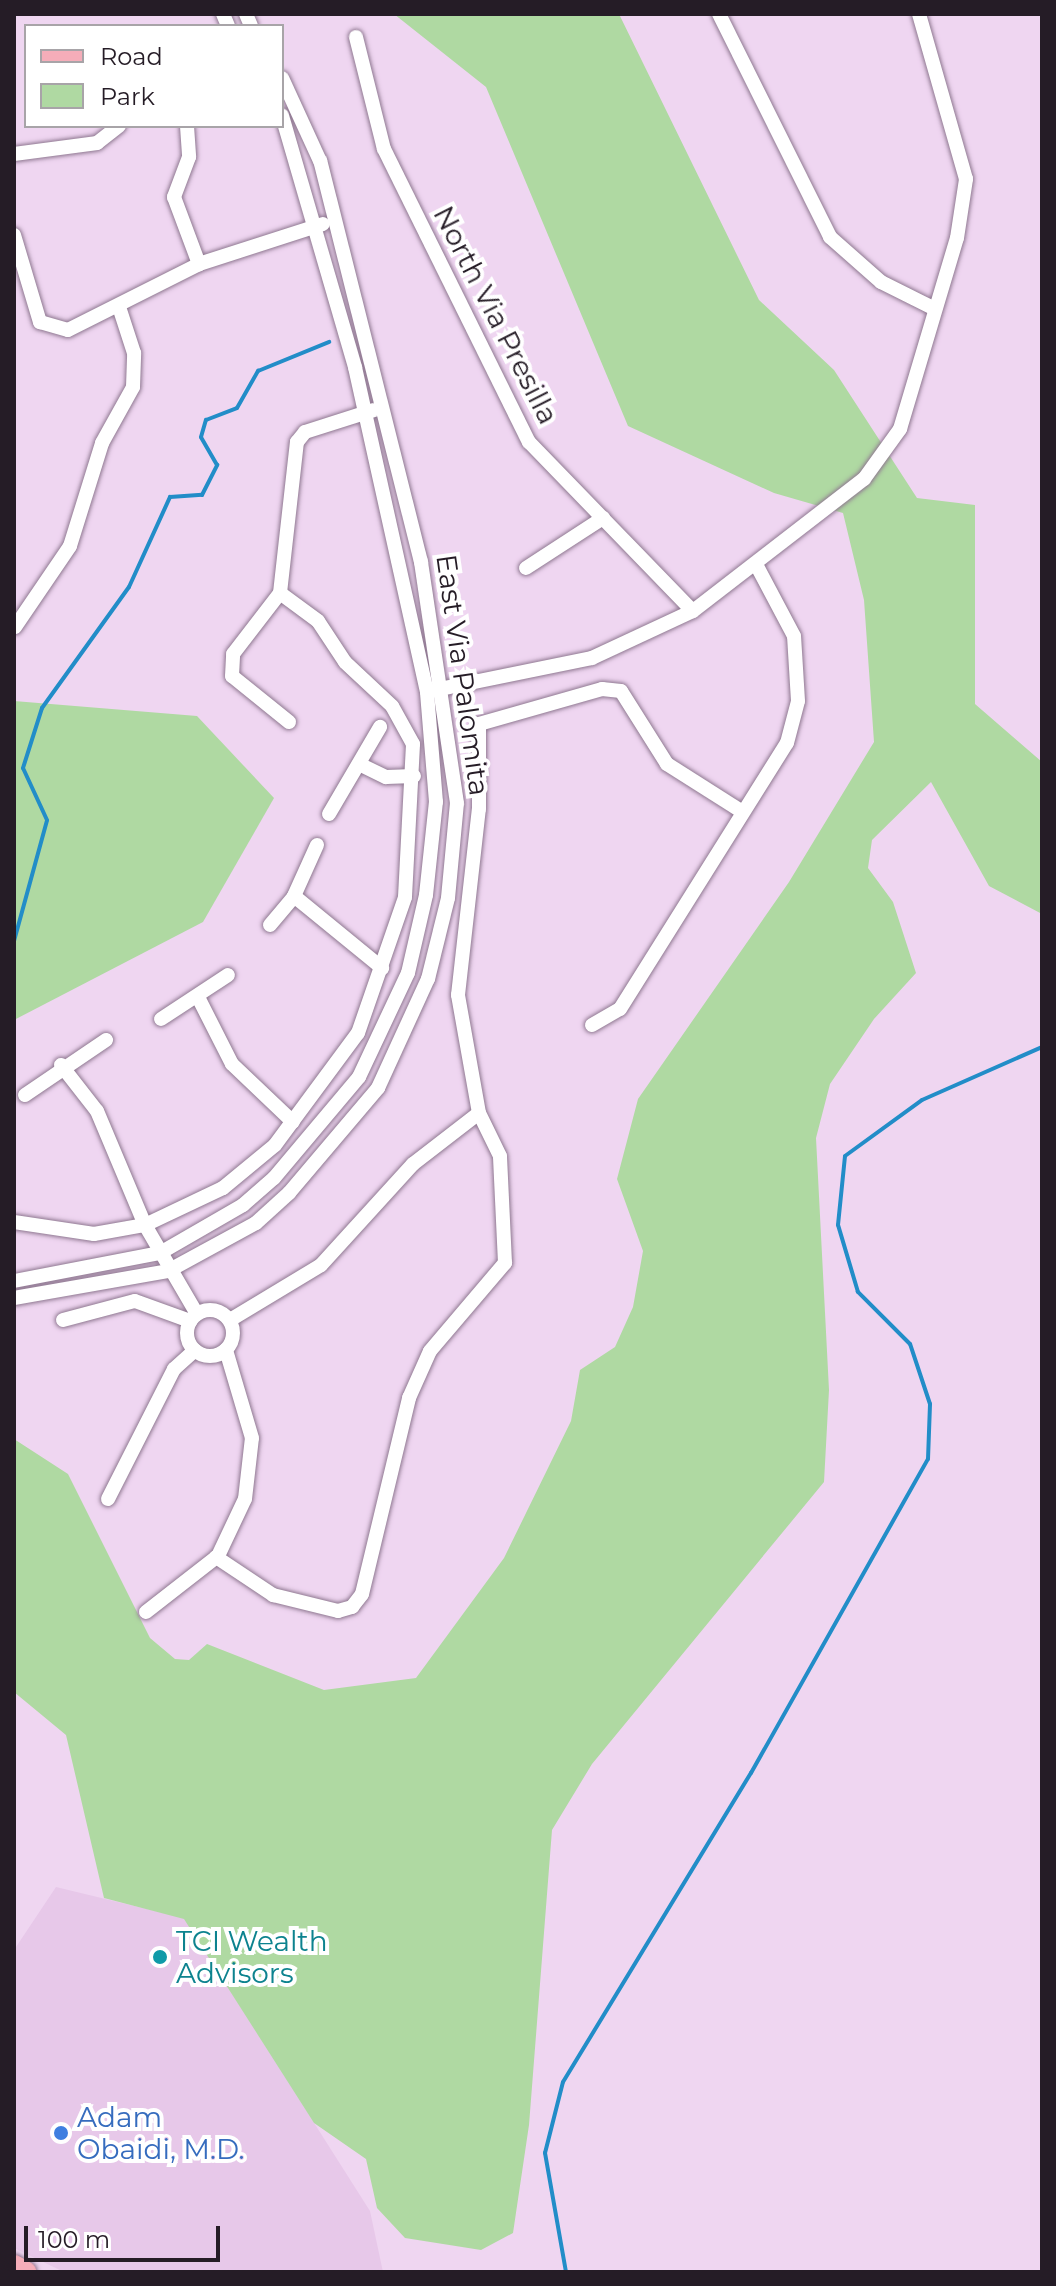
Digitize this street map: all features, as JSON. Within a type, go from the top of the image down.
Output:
[{"type":"main road","points":[[14,2266],[25,2272]]},
{"type":"street","points":[[719,14],[830,237],[881,282],[931,307]]},
{"type":"street","points":[[427,692],[592,658],[693,611],[758,568],[864,479],[900,429],[931,307],[957,238],[966,179],[919,14]]},
{"type":"street","name":"North Via Presilla","points":[[356,37],[384,149],[491,375],[529,442],[693,611]]},
{"type":"street","name":"East Via Palomita","points":[[14,1298],[168,1271],[278,1203],[378,1088],[428,979],[448,898],[457,803],[444,688],[386,407],[320,161],[284,82]]},
{"type":"street","name":"East Via Palomita","points":[[14,1281],[160,1253],[243,1205],[274,1178],[331,1116],[365,1064],[408,973],[426,895],[436,802],[427,692],[365,412],[317,226],[284,121]]},
{"type":"street","points":[[14,154],[97,143],[116,128]]},
{"type":"street","points":[[187,128],[189,157],[174,197],[199,264]]},
{"type":"street","points":[[14,235],[40,322],[68,330],[120,310],[199,264],[335,220]]},
{"type":"street","points":[[15,627],[70,546],[102,443],[133,387],[134,353],[120,310]]},
{"type":"street","points":[[289,722],[229,668],[280,593],[297,442],[305,432],[386,407]]},
{"type":"street","points":[[526,568],[603,518]]},
{"type":"street","points":[[592,1025],[620,1009],[741,811],[787,743],[798,701],[794,636],[758,568]]},
{"type":"street","points":[[14,1222],[94,1234],[145,1225],[223,1188],[293,1122],[358,1033],[405,897],[414,776],[413,744],[392,706],[345,662],[318,621],[280,593]]},
{"type":"street","points":[[216,1557],[273,1595],[338,1611],[353,1611],[362,1594],[409,1398],[430,1351],[508,1250],[500,1156],[479,1113],[458,995],[479,809],[474,737],[482,721],[618,685],[629,698],[643,735],[667,764],[741,811]]},
{"type":"street","points":[[329,814],[380,727]]},
{"type":"street","points":[[359,764],[386,777],[414,776]]},
{"type":"street","points":[[270,925],[294,896],[317,845]]},
{"type":"street","points":[[294,896],[382,968]]},
{"type":"street","points":[[161,1019],[199,999],[228,975]]},
{"type":"street","points":[[199,999],[232,1064],[293,1122]]},
{"type":"street","points":[[25,1095],[61,1065],[106,1040]]},
{"type":"street","points":[[61,1065],[97,1111],[145,1225],[194,1317],[195,1350]]},
{"type":"street","points":[[230,1320],[321,1265],[413,1164],[479,1113]]},
{"type":"street","points":[[63,1320],[135,1301],[194,1317],[211,1310],[230,1320]]},
{"type":"street","points":[[146,1612],[216,1557],[252,1469],[248,1407],[226,1350],[230,1320]]},
{"type":"street","points":[[108,1499],[174,1369],[195,1350],[226,1350]]},
{"type":"shaded area","points":[[56,1887],[184,1918],[370,2211],[383,2272],[64,2272],[14,2248],[14,1950]]},
{"type":"green space","points":[[394,14],[619,14],[759,300],[834,370],[917,498],[975,505],[975,704],[1042,762],[1042,914],[989,886],[931,782],[872,840],[868,868],[893,902],[916,973],[874,1019],[830,1084],[816,1138],[829,1390],[824,1482],[592,1764],[552,1830],[529,2125],[513,2233],[481,2250],[405,2238],[377,2208],[366,2159],[314,2123],[184,1919],[104,1898],[66,1735],[14,1692],[14,1439],[68,1474],[150,1638],[175,1659],[189,1660],[207,1644],[324,1690],[416,1678],[504,1558],[571,1421],[580,1370],[615,1347],[633,1307],[643,1251],[617,1179],[638,1099],[789,882],[874,742],[864,600],[843,513],[774,493],[628,426],[486,87]]},
{"type":"green space","points":[[14,701],[197,716],[274,798],[203,922],[14,1020]]},
{"type":"waterway","points":[[14,941],[47,820],[23,768],[42,708],[129,587],[170,497],[202,495],[217,465],[201,437],[206,420],[237,408],[258,371],[329,342]]},
{"type":"waterway","points":[[566,2272],[545,2153],[563,2082],[751,1773],[928,1459],[930,1404],[910,1344],[858,1292],[838,1225],[845,1156],[922,1100],[1042,1047]]},
{"type":"place","name":"TCI Wealth Advisors","points":[[160,1957]]},
{"type":"place","name":"Adam Obaidi, M.D.","points":[[61,2133]]}]
